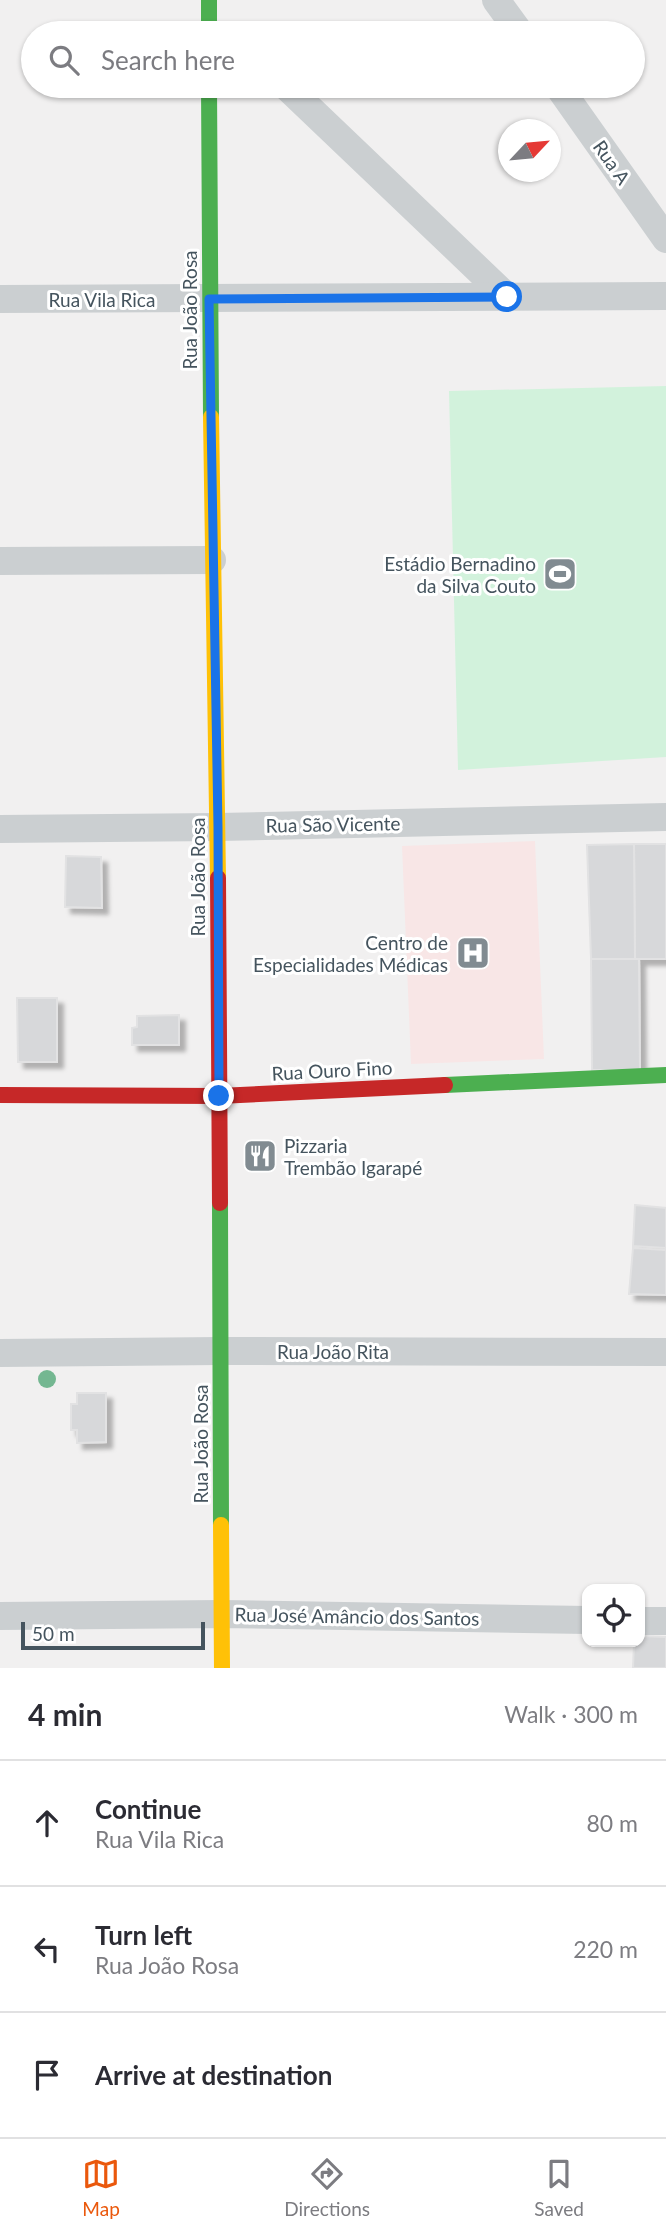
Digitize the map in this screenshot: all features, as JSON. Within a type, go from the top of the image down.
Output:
[{"type":"main road","name":"Rua João Rosa","points":[[209,98],[212,559],[218,827],[222,1668]]},
{"type":"main road","name":"Rua Ouro Fino","points":[[0,1095],[219,1096],[666,1075]]},
{"type":"street","points":[[496,0],[511,21]]},
{"type":"street","points":[[299,98],[507,297]]},
{"type":"street","name":"Rua A","points":[[566,98],[666,239]]},
{"type":"street","name":"Rua Vila Rica","points":[[0,299],[666,296]]},
{"type":"street","points":[[0,561],[212,559]]},
{"type":"street","name":"Rua São Vicente","points":[[0,829],[666,817]]},
{"type":"street","name":"Rua João Rita","points":[[0,1353],[666,1352]]},
{"type":"street","name":"Rua José Amâncio dos Santos","points":[[0,1616],[222,1614],[582,1620]]},
{"type":"street","points":[[645,1621],[666,1621]]},
{"type":"shaded area","name":"Centro de Especialidades Médicas","points":[[535,841],[544,1059],[411,1064],[402,846]]},
{"type":"green space","name":"Estádio Bernadino da Silva Couto","points":[[666,386],[666,757],[458,770],[449,391]]},
{"type":"building","points":[[634,844],[666,844],[666,959],[635,959]]},
{"type":"building","points":[[634,844],[635,959],[591,959],[587,845]]},
{"type":"building","points":[[66,856],[101,857],[102,908],[65,907]]},
{"type":"building","points":[[591,959],[639,959],[640,1070],[592,1070]]},
{"type":"building","points":[[17,998],[57,998],[57,1062],[18,1062]]},
{"type":"building","points":[[179,1015],[179,1045],[132,1045],[132,1028],[137,1027],[137,1016]]},
{"type":"building","points":[[635,1205],[666,1208],[666,1248],[633,1246]]},
{"type":"building","points":[[633,1248],[666,1250],[666,1295],[629,1294]]},
{"type":"building","points":[[77,1393],[106,1393],[106,1442],[77,1443],[77,1430],[71,1430],[71,1404],[77,1404]]},
{"type":"building","points":[[645,1636],[666,1637],[666,1668],[633,1668],[634,1647],[645,1647]]},
{"type":"traffic: fast","points":[[209,0],[209,21]]},
{"type":"traffic: fast","points":[[209,98],[211,417]]},
{"type":"traffic: fast","points":[[445,1085],[666,1075]]},
{"type":"traffic: fast","points":[[220,1203],[221,1525]]},
{"type":"traffic: slow","points":[[211,417],[218,878]]},
{"type":"traffic: slow","points":[[221,1525],[222,1668]]},
{"type":"traffic: jam","points":[[218,878],[220,1203]]},
{"type":"traffic: jam","points":[[0,1095],[219,1096],[445,1085]]},
{"type":"place","name":"Estádio Bernadino da Silva Couto","points":[[560,574]]},
{"type":"place","name":"Centro de Especialidades Médicas","points":[[473,953]]},
{"type":"place","name":"Pizzaria Trembão Igarapé","points":[[260,1156]]},
{"type":"route","points":[[219,1096],[218,827],[209,299],[507,297]]}]
